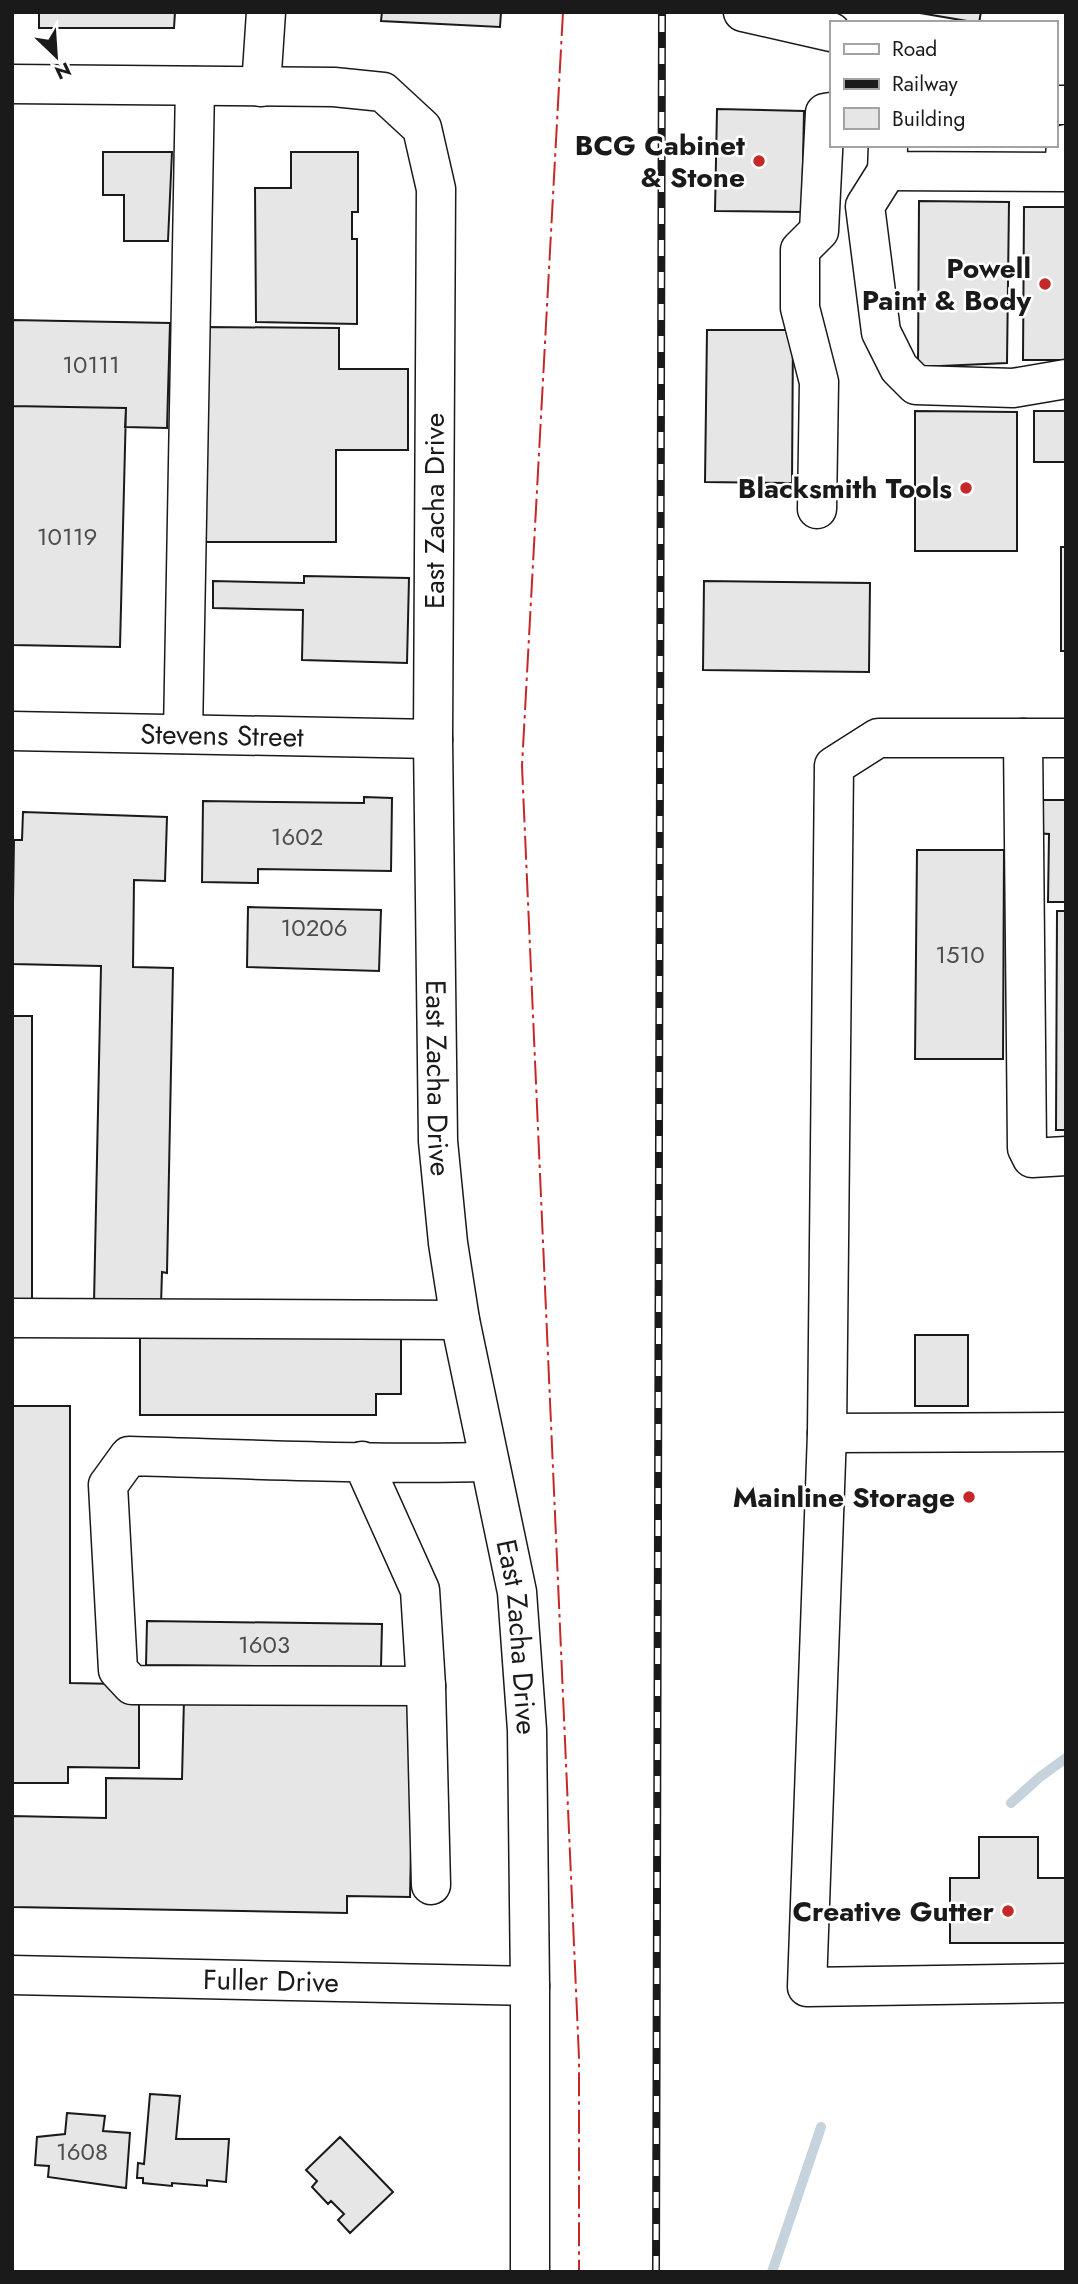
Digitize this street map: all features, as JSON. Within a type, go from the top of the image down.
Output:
[{"type":"street","points":[[261,88],[265,12]]},
{"type":"street","points":[[743,12],[830,32]]},
{"type":"street","name":"East Zacha Drive","points":[[12,84],[334,87],[383,92],[422,128],[436,189],[433,739],[438,1141],[448,1243],[460,1320],[517,1592],[527,1730],[530,2272]]},
{"type":"street","points":[[183,734],[195,86]]},
{"type":"street","points":[[817,509],[819,382],[800,308],[800,250],[820,231],[825,113],[830,112]]},
{"type":"street","points":[[1066,144],[1064,172],[887,158],[865,206],[881,332],[899,368],[916,385],[1013,388],[1066,379]]},
{"type":"street","name":"Stevens Street","points":[[12,731],[433,739]]},
{"type":"street","points":[[1066,738],[878,738],[834,766],[827,1433],[807,1987],[1066,1983]]},
{"type":"street","points":[[1023,738],[1027,1148],[1032,1158],[1066,1156]]},
{"type":"street","points":[[12,1318],[460,1320]]},
{"type":"street","points":[[827,1433],[1066,1432]]},
{"type":"street","points":[[426,1686],[132,1685],[118,1670],[108,1485],[129,1456],[405,1464],[489,1462]]},
{"type":"street","points":[[362,1461],[421,1590],[431,1885]]},
{"type":"street","name":"Fuller Drive","points":[[12,1975],[530,1986]]},
{"type":"building","points":[[39,12],[175,12],[174,28],[39,28]]},
{"type":"building","points":[[382,12],[501,12],[500,27],[381,21]]},
{"type":"building","points":[[914,12],[981,12],[979,21]]},
{"type":"building","name":"BCG Cabinet & Stone","points":[[717,109],[804,111],[802,212],[715,211]]},
{"type":"building","points":[[103,152],[172,152],[168,241],[124,241],[124,195],[103,195]]},
{"type":"building","points":[[291,152],[358,152],[358,212],[352,212],[352,239],[357,239],[357,324],[256,322],[255,188],[291,188]]},
{"type":"building","points":[[919,201],[1009,202],[1007,363],[918,367]]},
{"type":"building","name":"Powell Paint & Body","points":[[1024,207],[1066,207],[1066,360],[1023,360]]},
{"type":"building","points":[[12,320],[170,323],[167,428],[125,427],[126,408],[12,406]]},
{"type":"building","points":[[206,327],[339,328],[339,369],[408,369],[408,450],[336,450],[336,542],[206,542]]},
{"type":"building","points":[[707,330],[793,330],[792,483],[705,482]]},
{"type":"building","points":[[12,406],[126,408],[120,647],[12,645]]},
{"type":"building","name":"Blacksmith Tools","points":[[915,411],[1017,412],[1017,551],[915,551]]},
{"type":"building","points":[[1034,411],[1066,411],[1066,462],[1034,462]]},
{"type":"building","points":[[1061,547],[1066,547],[1066,651],[1061,651]]},
{"type":"building","points":[[304,576],[409,578],[407,663],[302,660],[303,610],[213,608],[213,581],[304,583]]},
{"type":"building","points":[[704,581],[870,583],[869,672],[703,670]]},
{"type":"building","points":[[364,797],[392,798],[391,871],[258,869],[258,883],[202,882],[203,801],[364,803]]},
{"type":"building","points":[[1034,800],[1066,800],[1066,902],[1048,902],[1049,834],[1033,833]]},
{"type":"building","points":[[23,812],[167,817],[165,881],[134,880],[133,967],[173,968],[167,1273],[162,1272],[161,1305],[94,1303],[101,966],[12,964],[14,840],[22,840]]},
{"type":"building","points":[[917,850],[1004,850],[1003,1059],[915,1059]]},
{"type":"building","points":[[248,907],[381,910],[379,971],[247,967]]},
{"type":"building","points":[[1057,911],[1066,911],[1066,1130],[1056,1130]]},
{"type":"building","points":[[12,1016],[32,1016],[32,1303],[12,1303]]},
{"type":"building","points":[[140,1335],[401,1336],[401,1394],[376,1394],[376,1415],[140,1415]]},
{"type":"building","points":[[915,1335],[968,1335],[968,1406],[915,1406]]},
{"type":"building","points":[[12,1406],[70,1406],[70,1683],[119,1684],[139,1692],[139,1768],[68,1767],[68,1783],[12,1783]]},
{"type":"building","points":[[147,1621],[382,1624],[381,1667],[146,1665]]},
{"type":"building","points":[[184,1698],[414,1702],[410,1897],[347,1896],[347,1913],[12,1907],[12,1816],[106,1818],[106,1778],[182,1779]]},
{"type":"building","name":"Creative Gutter","points":[[979,1837],[1038,1837],[1038,1878],[1066,1878],[1066,1943],[950,1943],[950,1878],[979,1878]]},
{"type":"building","points":[[150,2094],[180,2096],[176,2139],[229,2139],[226,2182],[207,2180],[207,2186],[172,2183],[172,2186],[143,2183],[143,2178],[137,2178],[138,2163],[144,2164]]},
{"type":"building","points":[[67,2113],[105,2116],[103,2131],[130,2133],[126,2188],[48,2177],[49,2166],[35,2165],[37,2137],[65,2134]]},
{"type":"building","points":[[340,2137],[393,2192],[350,2233],[338,2220],[344,2214],[331,2201],[328,2204],[312,2187],[317,2181],[306,2170]]},
{"type":"waterway","points":[[1011,1803],[1066,1758]]},
{"type":"waterway","points":[[772,2272],[821,2127]]},
{"type":"railway","points":[[656,2272],[662,12]]},
{"type":"power","points":[[563,12],[522,766],[579,2058],[579,2272]]},
{"type":"place","name":"BCG Cabinet & Stone","points":[[759,161]]},
{"type":"place","name":"Powell Paint & Body","points":[[1045,284]]},
{"type":"place","name":"Blacksmith Tools","points":[[966,488]]},
{"type":"place","name":"Mainline Storage","points":[[969,1497]]},
{"type":"place","name":"Creative Gutter","points":[[1008,1911]]}]
